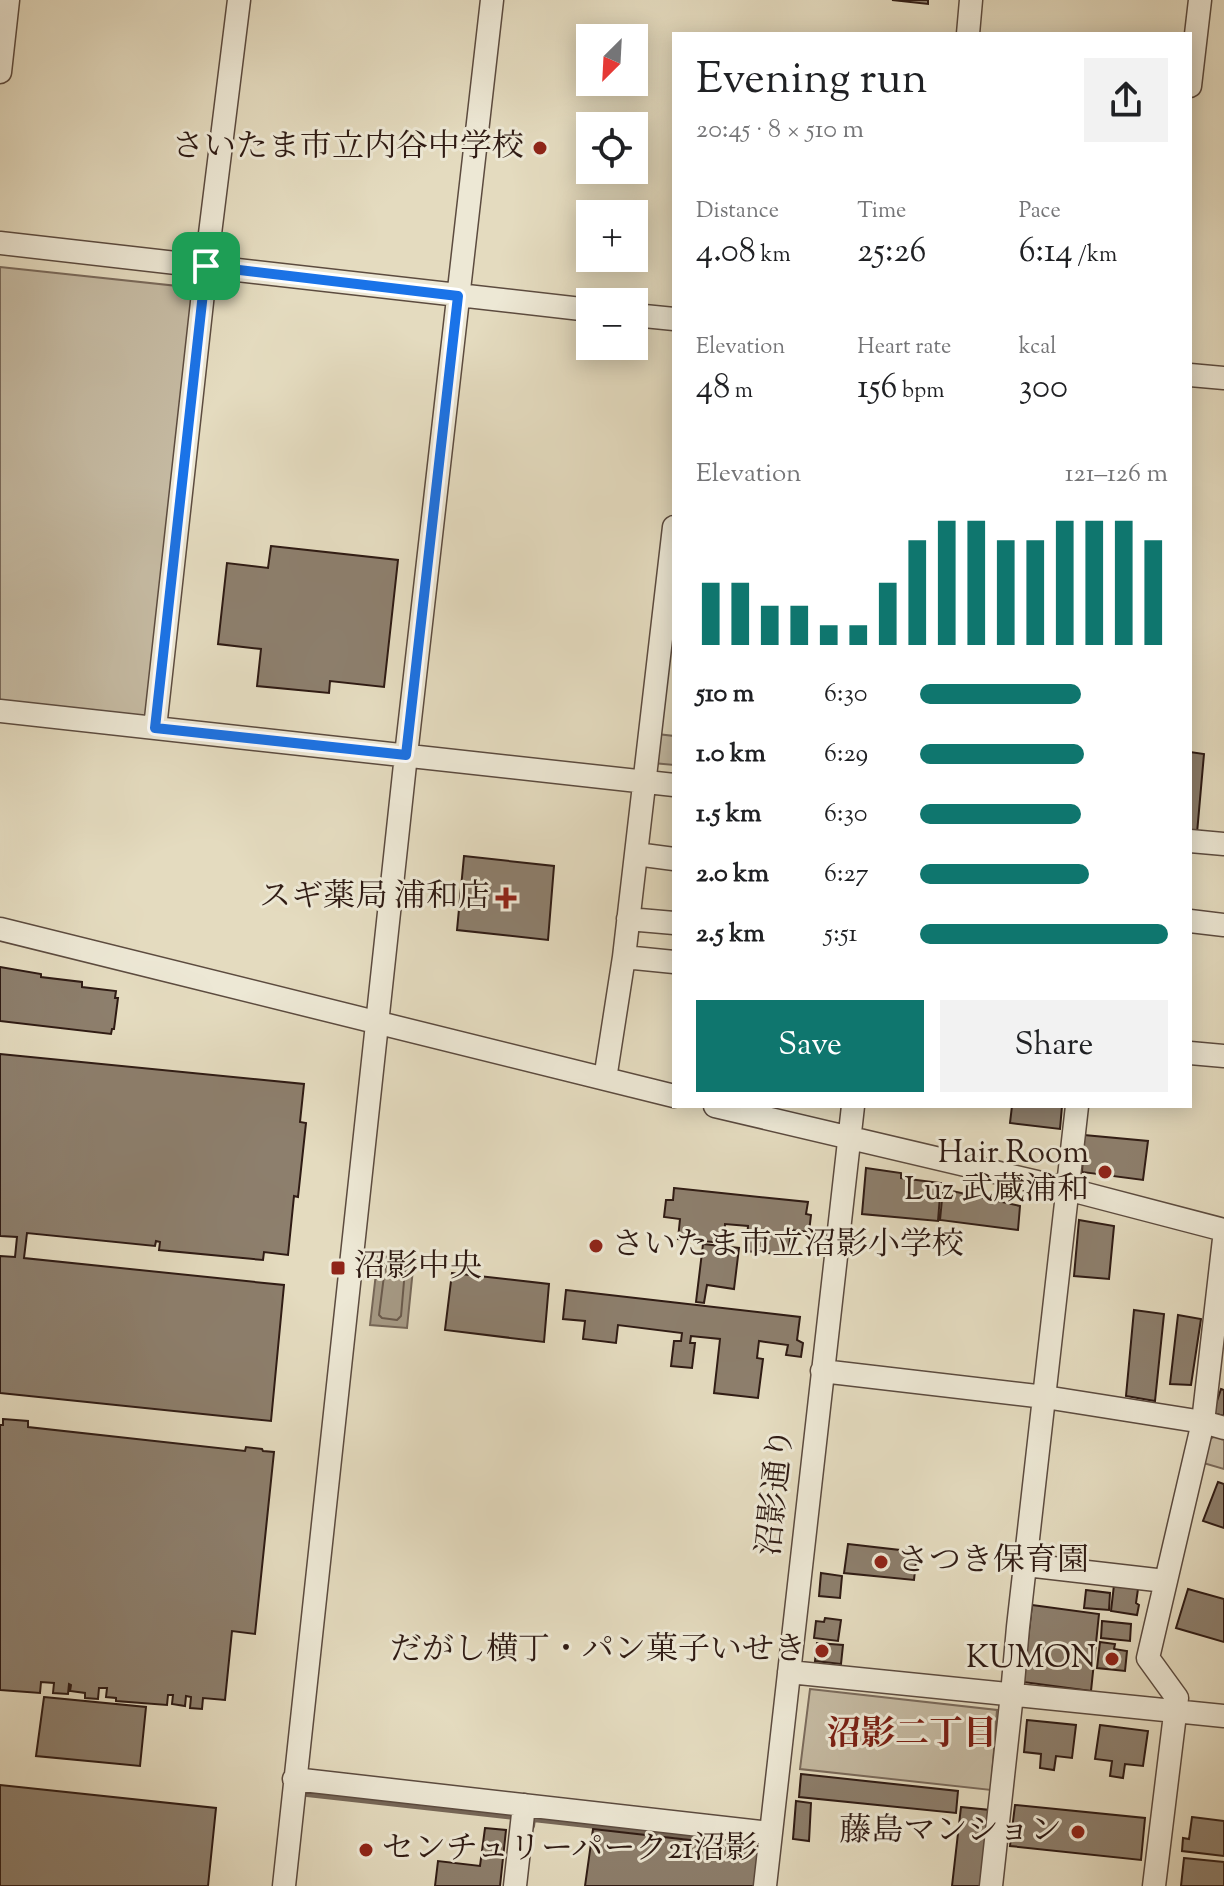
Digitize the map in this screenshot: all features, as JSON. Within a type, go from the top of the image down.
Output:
[{"type":"street","points":[[0,72],[8,0]]},
{"type":"street","points":[[155,728],[239,0]]},
{"type":"street","points":[[284,1886],[406,755],[492,0]]},
{"type":"street","points":[[968,32],[971,0]]},
{"type":"street","points":[[1192,69],[1200,0]]},
{"type":"street","points":[[0,243],[576,309]]},
{"type":"street","points":[[648,316],[672,319]]},
{"type":"street","points":[[1192,375],[1224,378]]},
{"type":"street","points":[[605,1079],[624,957],[672,544]]},
{"type":"street","points":[[0,711],[672,785]]},
{"type":"street","points":[[1192,841],[1224,844]]},
{"type":"street","points":[[636,854],[672,859]]},
{"type":"street","points":[[628,919],[672,923]]},
{"type":"street","points":[[1192,921],[1224,925]]},
{"type":"street","points":[[0,929],[672,1096]]},
{"type":"street","points":[[624,957],[672,962]]},
{"type":"street","points":[[1192,1053],[1224,1056]]},
{"type":"street","points":[[723,1108],[1067,1189],[1224,1230]]},
{"type":"street","name":"沼影通り","points":[[765,1886],[853,1108]]},
{"type":"street","points":[[991,1886],[1077,1108]]},
{"type":"street","points":[[1154,1886],[1177,1698],[1148,1658],[1165,1581],[1213,1425],[1224,1239]]},
{"type":"street","points":[[822,1371],[1045,1397],[1213,1425]]},
{"type":"street","points":[[1026,1565],[1165,1581]]},
{"type":"street","points":[[789,1672],[1224,1716]]},
{"type":"street","points":[[294,1779],[770,1833]]},
{"type":"street","points":[[515,1886],[524,1805]]},
{"type":"shaded area","points":[[0,267],[196,288],[147,714],[140,718],[0,702]]},
{"type":"shaded area","points":[[657,734],[672,736],[672,765],[653,763]]},
{"type":"shaded area","points":[[1224,1434],[1224,1469],[1200,1462],[1204,1442]]},
{"type":"shaded area","points":[[810,1689],[997,1710],[991,1790],[800,1769]]},
{"type":"water","points":[[378,1256],[414,1259],[407,1328],[370,1325]]},
{"type":"building","points":[[892,0],[928,0],[928,4]]},
{"type":"building","points":[[271,546],[398,560],[384,687],[330,681],[329,693],[257,686],[261,649],[218,644],[227,563],[268,568]]},
{"type":"building","points":[[1192,752],[1204,754],[1197,833],[1192,832]]},
{"type":"building","name":"スギ薬局 浦和店","points":[[464,856],[554,866],[548,940],[457,930]]},
{"type":"building","points":[[0,967],[41,974],[41,977],[82,982],[82,987],[116,991],[114,1029],[111,1034],[0,1021]]},
{"type":"building","points":[[0,1054],[304,1084],[300,1122],[306,1123],[288,1255],[264,1252],[263,1260],[159,1250],[160,1242],[156,1241],[155,1246],[27,1233],[24,1258],[284,1285],[271,1421],[0,1393],[0,1256],[15,1257],[17,1237],[0,1236]]},
{"type":"building","points":[[1012,1108],[1062,1108],[1060,1129],[1010,1123]]},
{"type":"building","points":[[1084,1135],[1148,1141],[1143,1180],[1082,1172]]},
{"type":"building","points":[[866,1168],[901,1173],[901,1178],[941,1183],[938,1221],[862,1214]]},
{"type":"building","points":[[674,1188],[808,1202],[806,1214],[811,1215],[809,1232],[791,1230],[788,1255],[746,1251],[748,1226],[725,1224],[724,1243],[678,1239],[680,1219],[664,1217],[666,1200],[673,1200]]},
{"type":"building","points":[[943,1189],[1020,1206],[1018,1230],[940,1220]]},
{"type":"building","points":[[1079,1220],[1114,1226],[1109,1279],[1074,1276]]},
{"type":"building","points":[[703,1244],[739,1248],[734,1289],[707,1285],[704,1303],[696,1302]]},
{"type":"building","points":[[452,1273],[549,1284],[544,1342],[445,1330]]},
{"type":"building","points":[[566,1290],[800,1317],[797,1340],[803,1343],[801,1357],[786,1355],[788,1345],[759,1341],[757,1358],[763,1359],[758,1398],[714,1393],[720,1339],[691,1336],[690,1343],[695,1343],[692,1368],[671,1366],[674,1341],[681,1341],[682,1333],[618,1325],[616,1343],[583,1339],[585,1321],[563,1319]]},
{"type":"building","points":[[1134,1310],[1164,1314],[1155,1401],[1126,1396]]},
{"type":"building","points":[[1178,1315],[1201,1319],[1191,1385],[1170,1384]]},
{"type":"building","points":[[1221,1389],[1224,1390],[1224,1416],[1213,1413]]},
{"type":"building","points":[[3,1419],[28,1421],[28,1427],[274,1452],[255,1634],[232,1631],[225,1700],[203,1698],[202,1709],[190,1708],[191,1697],[186,1696],[185,1706],[172,1704],[173,1695],[168,1695],[167,1705],[116,1701],[116,1698],[106,1697],[107,1688],[99,1688],[98,1699],[85,1698],[85,1693],[70,1691],[69,1684],[68,1694],[53,1693],[54,1683],[41,1682],[40,1693],[0,1690],[0,1425],[3,1425]]},
{"type":"building","points":[[1218,1482],[1224,1484],[1224,1528],[1203,1521]]},
{"type":"building","name":"さつき保育園","points":[[848,1544],[917,1552],[914,1580],[844,1573]]},
{"type":"building","points":[[821,1573],[842,1576],[840,1598],[819,1596]]},
{"type":"building","points":[[1114,1585],[1138,1589],[1137,1615],[1111,1611]]},
{"type":"building","points":[[1188,1589],[1224,1599],[1224,1642],[1176,1628]]},
{"type":"building","points":[[1086,1590],[1110,1593],[1109,1610],[1084,1608]]},
{"type":"building","points":[[1032,1605],[1099,1614],[1091,1691],[1023,1682]]},
{"type":"building","points":[[825,1618],[841,1620],[838,1641],[814,1638],[816,1621],[824,1622]]},
{"type":"building","points":[[1102,1621],[1131,1624],[1130,1641],[1101,1638]]},
{"type":"building","name":"KUMON","points":[[1100,1642],[1115,1644],[1114,1649],[1127,1651],[1125,1671],[1097,1668]]},
{"type":"building","points":[[817,1643],[843,1645],[841,1664],[815,1661]]},
{"type":"building","points":[[44,1697],[146,1707],[140,1766],[36,1756]]},
{"type":"building","points":[[1027,1720],[1076,1725],[1072,1758],[1056,1756],[1054,1770],[1040,1768],[1041,1754],[1024,1752]]},
{"type":"building","points":[[1100,1725],[1148,1731],[1143,1766],[1125,1764],[1123,1778],[1110,1776],[1112,1761],[1095,1759]]},
{"type":"building","points":[[801,1774],[958,1791],[956,1813],[799,1797]]},
{"type":"building","points":[[0,1785],[216,1808],[208,1886],[0,1886]]},
{"type":"building","points":[[796,1801],[811,1803],[809,1841],[793,1839]]},
{"type":"building","name":"藤島マンション","points":[[1015,1805],[1145,1818],[1141,1860],[1010,1846]]},
{"type":"building","points":[[961,1807],[990,1810],[981,1886],[952,1886]]},
{"type":"building","points":[[1192,1817],[1224,1821],[1224,1856],[1182,1851],[1183,1838],[1189,1839]]},
{"type":"building","points":[[485,1828],[506,1830],[500,1886],[435,1886],[438,1861],[480,1866]]},
{"type":"building","points":[[593,1829],[760,1848],[755,1886],[585,1886]]},
{"type":"building","points":[[1184,1858],[1224,1862],[1224,1886],[1181,1886]]},
{"type":"waterway","points":[[307,1794],[514,1817]]},
{"type":"waterway","points":[[532,1826],[533,1819],[749,1843]]},
{"type":"place","name":"さいたま市立内谷中学校","points":[[540,148]]},
{"type":"place","name":"スギ薬局 浦和店","points":[[506,898]]},
{"type":"place","name":"Hair Room Luz 武蔵浦和","points":[[1105,1172]]},
{"type":"place","name":"さいたま市立沼影小学校","points":[[596,1246]]},
{"type":"place","name":"沼影中央","points":[[338,1268]]},
{"type":"place","name":"さつき保育園","points":[[881,1562]]},
{"type":"place","name":"だがし横丁・パン菓子いせき","points":[[822,1651]]},
{"type":"place","name":"KUMON","points":[[1112,1659]]},
{"type":"place","name":"藤島マンション","points":[[1078,1832]]},
{"type":"place","name":"センチュリーパーク21沼影","points":[[366,1850]]},
{"type":"district","name":"沼影二丁目","points":[[912,1735]]},
{"type":"route","points":[[206,266],[458,296],[406,755],[155,728],[206,266]]}]
